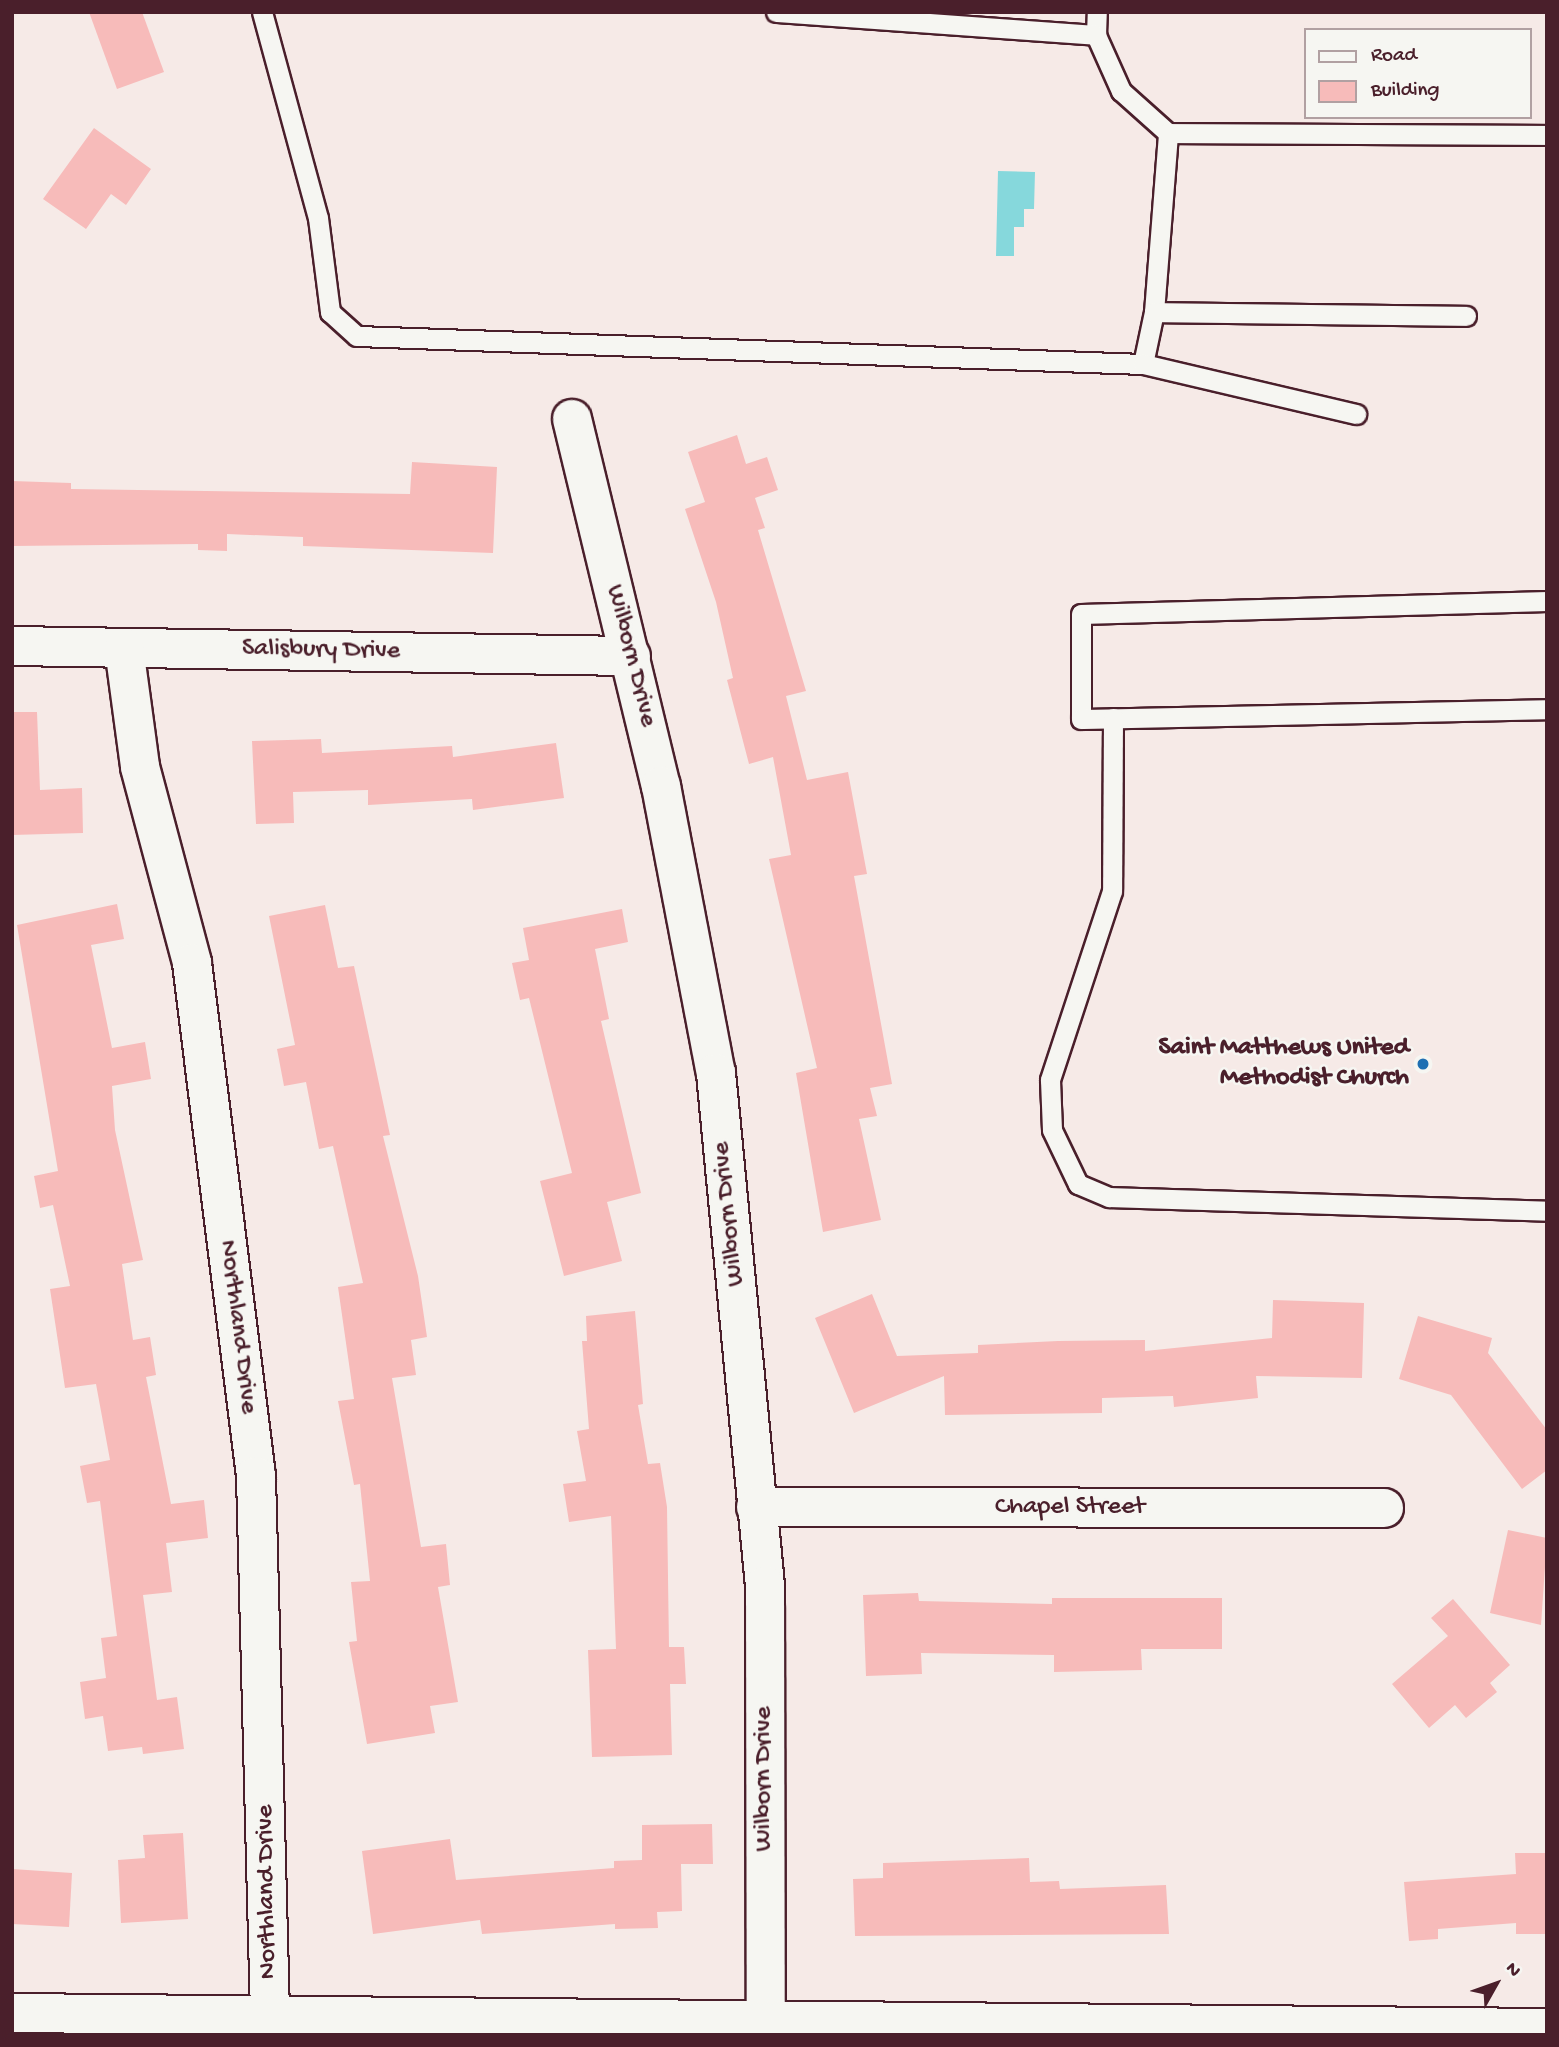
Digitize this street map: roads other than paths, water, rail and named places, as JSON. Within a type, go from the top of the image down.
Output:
[{"type":"street","name":"Wilborn Drive","points":[[572,419],[631,656],[716,1073],[765,1586],[766,2024]]},
{"type":"street","name":"Salisbury Drive","points":[[12,646],[631,656]]},
{"type":"street","name":"Northland Drive","points":[[124,648],[140,767],[192,963],[256,1476],[270,2015]]},
{"type":"street","name":"Chapel Street","points":[[756,1507],[1384,1508]]},
{"type":"street","points":[[12,2013],[766,2024],[1547,2028]]},
{"type":"lane","points":[[262,12],[318,218],[330,312],[357,336],[1143,364],[1356,414]]},
{"type":"lane","points":[[776,12],[1096,34]]},
{"type":"lane","points":[[1097,12],[1096,34],[1121,91],[1168,134],[1547,135]]},
{"type":"lane","points":[[1143,364],[1154,312],[1168,134]]},
{"type":"lane","points":[[1154,312],[1466,316]]},
{"type":"lane","points":[[1547,601],[1082,614],[1081,719],[1547,709]]},
{"type":"lane","points":[[1113,719],[1112,891],[1050,1080],[1052,1130],[1078,1184],[1109,1197],[1547,1211]]},
{"type":"water","points":[[998,171],[1035,172],[1034,209],[1024,209],[1024,227],[1014,227],[1014,256],[996,256]]},
{"type":"place","name":"Saint Matthews United Methodist Church","points":[[1423,1064]]}]
